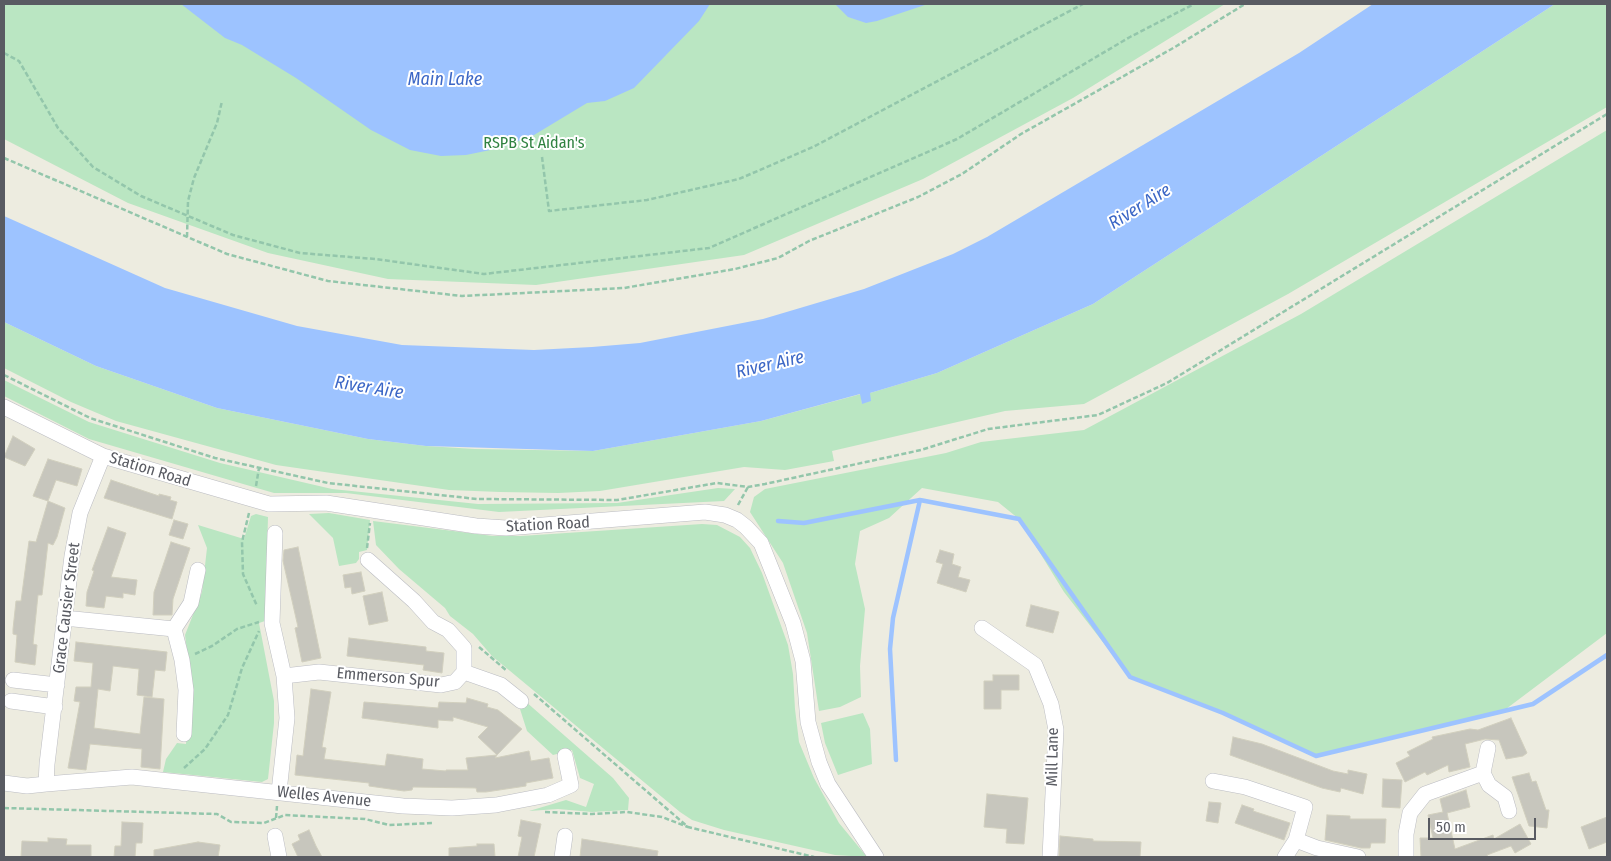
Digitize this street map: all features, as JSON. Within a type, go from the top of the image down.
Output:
[{"type":"street","name":"Station Road","points":[[4,407],[103,456],[269,504],[326,503],[476,526],[506,528],[705,512],[731,518],[755,534],[774,571],[804,661],[808,722],[819,762],[828,784],[876,857]]},
{"type":"street","name":"Grace Causier Street","points":[[46,784],[64,618],[80,514],[103,456]]},
{"type":"street","points":[[275,533],[268,622],[284,676],[287,718],[279,792]]},
{"type":"street","points":[[367,555],[433,622],[470,646]]},
{"type":"street","points":[[184,734],[186,690],[182,660],[174,629],[191,603],[198,570]]},
{"type":"street","points":[[64,618],[174,629]]},
{"type":"street","name":"Mill Lane","points":[[982,628],[1035,665],[1051,704],[1056,730],[1050,857]]},
{"type":"street","name":"Emmerson Spur","points":[[284,676],[319,672],[442,685],[454,682],[464,672],[470,646]]},
{"type":"street","points":[[464,672],[506,680],[527,698]]},
{"type":"street","points":[[13,680],[57,685]]},
{"type":"street","points":[[11,701],[55,707]]},
{"type":"street","points":[[1488,748],[1483,773],[1490,785],[1505,798],[1509,811]]},
{"type":"street","name":"Welles Avenue","points":[[4,783],[27,786],[132,777],[403,806],[452,808],[496,805],[548,795],[571,785],[565,756]]},
{"type":"street","points":[[1406,857],[1406,834],[1410,813],[1425,794],[1483,773]]},
{"type":"street","points":[[1213,781],[1245,787],[1305,807],[1296,840],[1285,857]]},
{"type":"street","points":[[275,836],[279,857]]},
{"type":"street","points":[[562,857],[565,836]]},
{"type":"street","points":[[1296,840],[1317,848],[1358,857]]},
{"type":"path","points":[[542,157],[549,211],[647,200],[739,179],[813,147],[1082,4]]},
{"type":"path","points":[[4,53],[18,61],[58,128],[93,167],[141,196],[233,235],[300,254],[374,259],[484,274],[709,248],[956,139],[1130,36],[1194,4]]},
{"type":"path","points":[[4,158],[228,254],[328,281],[462,296],[624,288],[735,268],[778,258],[808,241],[918,196],[962,174],[1021,134],[1175,47],[1245,4]]},
{"type":"path","points":[[187,237],[188,201],[194,178],[217,123],[222,101]]},
{"type":"path","points":[[4,375],[90,418],[215,458],[328,483],[478,499],[618,500],[717,483],[748,487],[922,450],[988,429],[1098,415],[1167,383],[1607,114]]},
{"type":"path","points":[[731,518],[748,487]]},
{"type":"path","points":[[182,660],[212,646],[236,628],[257,622],[268,622],[243,574],[242,542],[253,500]]},
{"type":"path","points":[[367,555],[371,509]]},
{"type":"path","points":[[178,781],[184,768],[205,749],[228,715],[242,668],[259,632],[257,622]]},
{"type":"path","points":[[470,646],[506,680]]},
{"type":"path","points":[[527,698],[688,827],[814,857]]},
{"type":"green space","name":"RSPB St Aidan's","points":[[4,4],[1225,4],[1073,98],[923,179],[744,255],[536,285],[388,279],[268,253],[128,203],[4,139]]},
{"type":"green space","points":[[1555,4],[1607,4],[1607,107],[1288,294],[1084,404],[1005,411],[832,451],[834,461],[785,470],[744,467],[600,491],[558,493],[500,492],[449,490],[276,465],[116,421],[71,402],[4,368],[4,322],[96,366],[217,408],[368,439],[426,446],[475,449],[593,451],[761,421],[861,394],[862,404],[870,393],[937,373],[1093,304]]},
{"type":"green space","points":[[1607,130],[1607,633],[1502,712],[1316,756],[1223,713],[1130,677],[1064,592],[1019,519],[998,502],[922,488],[889,518],[860,531],[855,564],[865,609],[860,666],[861,697],[840,707],[819,711],[807,633],[783,563],[750,512],[754,497],[765,489],[946,453],[981,442],[1084,430],[1301,314]]},
{"type":"green space","points":[[4,380],[89,422],[220,463],[332,489],[478,504],[617,503],[718,488],[735,489],[724,501],[499,512],[346,493],[274,493],[89,439],[4,396]]},
{"type":"green space","points":[[329,513],[370,520],[367,550],[359,552],[359,559],[356,563],[339,566],[333,538],[309,514]]},
{"type":"green space","points":[[256,514],[268,517],[265,621],[259,623],[274,701],[274,723],[268,779],[262,782],[163,772],[166,759],[177,743],[186,744],[190,675],[185,635],[202,592],[207,548],[198,525],[244,539],[251,516]]},
{"type":"green space","points":[[373,521],[493,536],[521,536],[702,524],[717,525],[740,537],[750,548],[762,573],[788,645],[793,674],[799,742],[814,778],[839,823],[867,857],[835,855],[724,830],[692,820],[680,812],[492,656],[473,634],[450,616],[445,608],[399,569],[376,545]]},
{"type":"green space","points":[[525,701],[613,778],[629,798],[628,810],[592,812],[558,809],[529,811],[566,800],[586,807],[594,784],[580,778],[572,750],[553,755],[527,731],[520,709]]},
{"type":"green space","points":[[863,713],[870,729],[872,764],[838,775],[825,743],[821,723]]},
{"type":"water","name":"Main Lake","points":[[181,4],[710,4],[699,21],[634,88],[605,101],[587,103],[534,135],[500,148],[466,155],[441,156],[410,150],[371,130],[296,78],[242,45],[225,38]]},
{"type":"water","points":[[835,4],[928,4],[866,23],[848,17]]},
{"type":"water","name":"River Aire","points":[[1373,4],[1555,4],[1093,304],[937,373],[870,393],[871,401],[862,404],[860,394],[761,421],[593,451],[426,446],[368,439],[217,408],[96,366],[4,322],[4,216],[165,288],[297,326],[402,345],[534,350],[592,347],[640,343],[763,319],[864,289],[953,254],[987,237],[1299,53]]},
{"type":"building","points":[[13,436],[35,449],[25,466],[4,457]]},
{"type":"building","points":[[48,459],[82,469],[77,486],[56,480],[48,501],[33,496]]},
{"type":"building","points":[[111,480],[159,496],[159,494],[171,497],[170,500],[177,502],[172,519],[104,498]]},
{"type":"building","points":[[48,501],[65,508],[57,537],[53,545],[48,543],[42,595],[38,595],[33,644],[37,645],[35,665],[15,662],[17,635],[13,634],[13,629],[16,601],[21,601],[29,541],[36,542]]},
{"type":"building","points":[[174,520],[188,524],[183,539],[169,535]]},
{"type":"building","points":[[108,527],[126,533],[111,577],[137,580],[135,595],[123,593],[123,598],[106,596],[104,608],[86,606],[87,592],[94,571],[92,570]]},
{"type":"building","points":[[171,542],[190,548],[173,599],[172,615],[153,615],[154,592]]},
{"type":"building","points":[[298,547],[321,658],[302,662],[295,628],[298,627],[283,561],[284,550]]},
{"type":"building","points":[[940,550],[954,554],[952,564],[961,567],[958,577],[970,580],[966,592],[937,583],[943,564],[936,562]]},
{"type":"building","points":[[361,572],[365,591],[352,594],[351,587],[345,588],[343,575]]},
{"type":"building","points":[[382,592],[388,621],[369,625],[363,596]]},
{"type":"building","points":[[1031,605],[1059,612],[1053,633],[1026,626]]},
{"type":"building","points":[[349,638],[426,647],[426,651],[444,653],[442,673],[423,670],[424,665],[347,656]]},
{"type":"building","points":[[76,642],[167,652],[165,671],[155,670],[152,697],[137,695],[139,669],[113,666],[110,691],[98,689],[94,728],[140,734],[144,697],[164,699],[160,769],[141,767],[142,749],[90,744],[86,770],[68,768],[80,702],[74,701],[76,687],[91,687],[93,663],[74,661]]},
{"type":"building","points":[[993,675],[1019,675],[1019,690],[1001,690],[1001,709],[984,709],[984,681],[993,681]]},
{"type":"building","points":[[311,689],[331,692],[322,747],[326,748],[324,759],[385,766],[387,754],[423,759],[422,769],[446,771],[468,770],[466,758],[497,755],[495,758],[529,751],[531,761],[549,758],[553,778],[526,783],[526,786],[477,792],[476,788],[413,787],[412,790],[404,791],[369,786],[369,783],[295,775],[297,755],[303,756]]},
{"type":"building","points":[[467,698],[488,704],[487,707],[498,710],[522,729],[497,755],[478,737],[488,727],[453,717],[453,721],[438,720],[438,728],[362,718],[364,702],[438,708],[439,702],[466,703]]},
{"type":"building","points":[[1511,718],[1527,753],[1523,756],[1506,759],[1499,740],[1485,739],[1465,744],[1470,767],[1449,772],[1448,765],[1427,775],[1425,772],[1405,782],[1396,763],[1410,756],[1407,752],[1433,739],[1432,737],[1470,729],[1478,730]]},
{"type":"building","points":[[1233,737],[1262,744],[1333,771],[1348,774],[1348,770],[1367,774],[1363,794],[1341,788],[1340,792],[1322,788],[1230,755]]},
{"type":"building","points":[[1529,773],[1532,782],[1536,781],[1546,810],[1549,810],[1547,828],[1529,826],[1512,777]]},
{"type":"building","points":[[1383,779],[1402,780],[1400,808],[1382,807]]},
{"type":"building","points":[[1466,790],[1470,807],[1447,813],[1455,849],[1493,835],[1494,839],[1520,824],[1531,844],[1515,853],[1511,846],[1487,855],[1488,857],[1421,857],[1420,838],[1433,838],[1428,815],[1443,812],[1440,799]]},
{"type":"building","points":[[987,794],[1028,798],[1024,844],[1006,843],[1007,829],[984,827]]},
{"type":"building","points":[[1209,802],[1221,803],[1218,823],[1206,821]]},
{"type":"building","points":[[1242,805],[1254,809],[1253,811],[1290,823],[1284,840],[1235,823]]},
{"type":"building","points":[[1327,815],[1350,816],[1350,819],[1386,819],[1385,843],[1371,843],[1370,848],[1361,848],[1325,840]]},
{"type":"building","points":[[1607,817],[1607,842],[1589,849],[1581,827]]},
{"type":"building","points":[[521,820],[541,824],[534,857],[518,857],[522,837],[518,836]]},
{"type":"building","points":[[122,822],[143,823],[142,843],[136,843],[135,857],[114,857],[115,846],[121,846]]},
{"type":"building","points":[[309,830],[322,857],[298,857],[292,844],[300,840],[298,835]]},
{"type":"building","points":[[1060,836],[1093,839],[1093,841],[1141,842],[1140,857],[1059,857]]},
{"type":"building","points":[[48,838],[67,839],[66,845],[91,845],[91,857],[21,857],[22,841],[48,842]]},
{"type":"building","points":[[582,839],[658,851],[657,857],[580,857]]},
{"type":"building","points":[[198,842],[220,845],[218,857],[154,857],[154,850]]},
{"type":"building","points":[[477,844],[494,844],[495,857],[449,857],[449,848],[477,846]]},
{"type":"waterway","points":[[778,521],[804,523],[920,500],[1019,519],[1130,677],[1223,713],[1316,756],[1533,704],[1607,655]]},
{"type":"waterway","points":[[896,760],[890,649],[893,618],[920,500]]}]
